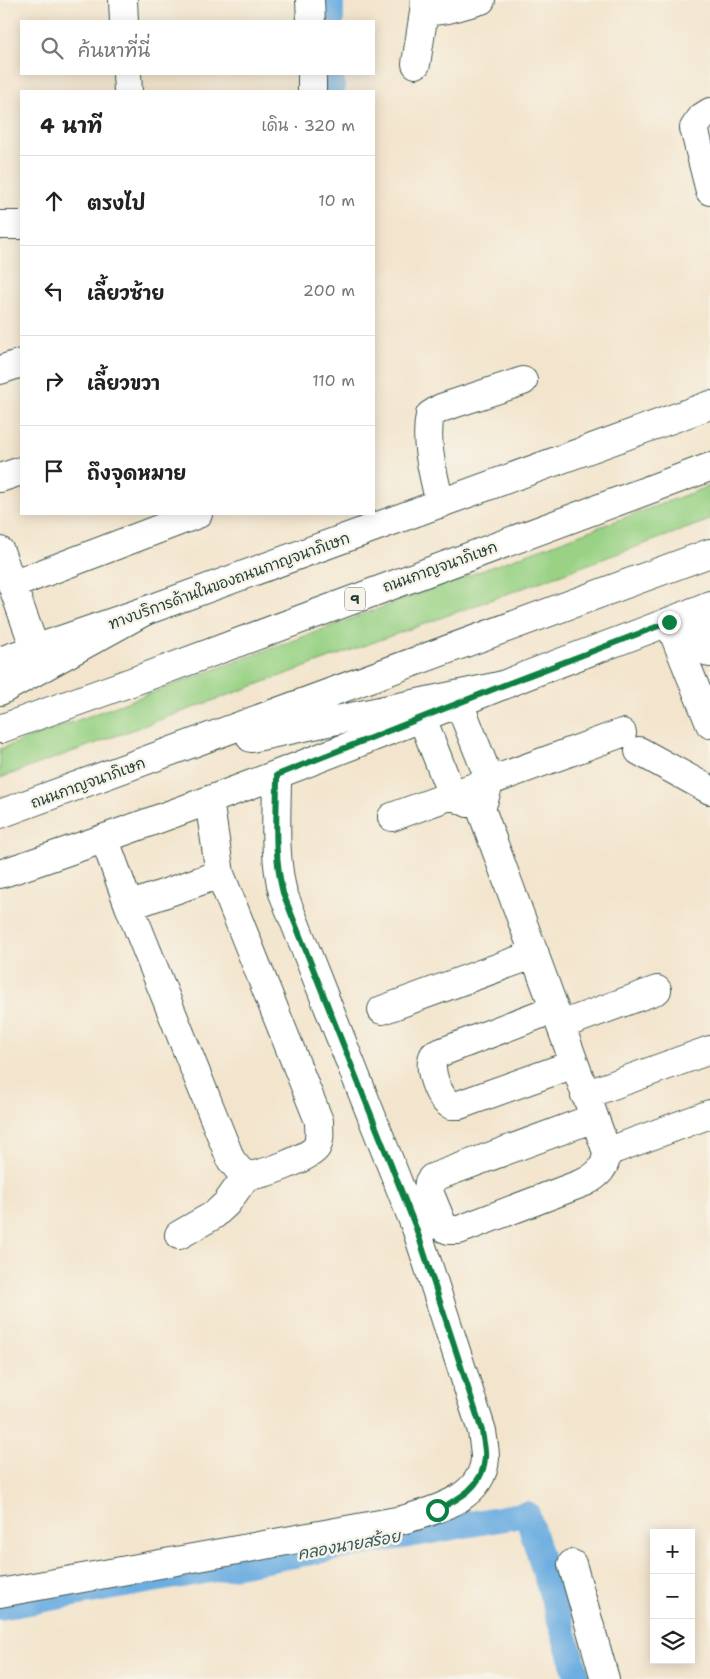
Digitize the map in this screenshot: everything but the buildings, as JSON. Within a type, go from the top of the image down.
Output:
[{"type":"main road","points":[[123,0],[124,20]]},
{"type":"main road","points":[[310,0],[311,20]]},
{"type":"main road","points":[[416,64],[425,6],[448,9],[481,0]]},
{"type":"main road","points":[[127,75],[128,90]]},
{"type":"main road","points":[[312,75],[312,90]]},
{"type":"main road","points":[[710,112],[702,117],[694,128],[710,191]]},
{"type":"main road","points":[[0,225],[20,225]]},
{"type":"main road","points":[[0,370],[20,362]]},
{"type":"main road","points":[[440,504],[429,454],[427,430],[430,415],[441,408],[523,381]]},
{"type":"main road","name":"ทางบริการด้านในของถนนกาญจนาภิเษก","points":[[0,661],[145,612],[710,405]]},
{"type":"main road","name":"ถนนกาญจนาภิเษก","points":[[0,729],[148,676],[710,467]]},
{"type":"main road","points":[[0,478],[20,471]]},
{"type":"main road","points":[[12,586],[195,515]]},
{"type":"main road","points":[[0,551],[35,649]]},
{"type":"main road","name":"ถนนกาญจนาภิเษก","points":[[0,814],[160,757],[710,553]]},
{"type":"main road","points":[[0,690],[145,612]]},
{"type":"main road","points":[[691,613],[710,652]]},
{"type":"main road","points":[[0,874],[105,840],[277,775],[691,613]]},
{"type":"main road","points":[[691,613],[710,724]]},
{"type":"main road","points":[[160,757],[504,685]]},
{"type":"main road","points":[[460,704],[490,781],[481,809],[535,954],[574,1064],[590,1106],[607,1152],[603,1168],[585,1182],[459,1230],[449,1230],[441,1223],[428,1189],[432,1178],[590,1106],[710,1050]]},
{"type":"main road","points":[[422,718],[452,795],[481,809]]},
{"type":"main road","points":[[392,817],[490,781],[630,742],[710,790]]},
{"type":"main road","points":[[0,1593],[402,1520],[437,1510],[462,1497],[479,1480],[485,1459],[482,1431],[416,1228],[283,893],[278,873],[276,848],[277,775]]},
{"type":"main road","points":[[105,840],[129,906],[231,1160],[239,1170],[247,1175],[258,1174],[307,1156],[315,1150],[320,1139],[319,1122],[220,874],[210,800]]},
{"type":"main road","points":[[129,906],[220,874]]},
{"type":"main road","points":[[382,1010],[535,954]]},
{"type":"main road","points":[[574,1064],[459,1105],[452,1105],[445,1100],[436,1084],[431,1065],[434,1055],[558,1017],[657,990]]},
{"type":"main road","points":[[607,1152],[710,1114]]},
{"type":"main road","points":[[179,1234],[214,1215],[226,1204],[247,1175]]},
{"type":"main road","points":[[572,1564],[605,1679]]},
{"type":"green space","points":[[710,486],[710,520],[0,778],[0,749]]},
{"type":"waterway","points":[[331,0],[331,20]]},
{"type":"waterway","points":[[332,75],[332,90]]},
{"type":"waterway","name":"คลองนายสร้อย","points":[[0,1607],[527,1514],[578,1679]]},
{"type":"route","points":[[437,1510],[462,1497],[479,1480],[485,1459],[482,1431],[416,1228],[283,893],[278,873],[276,848],[277,775],[669,622]]}]
